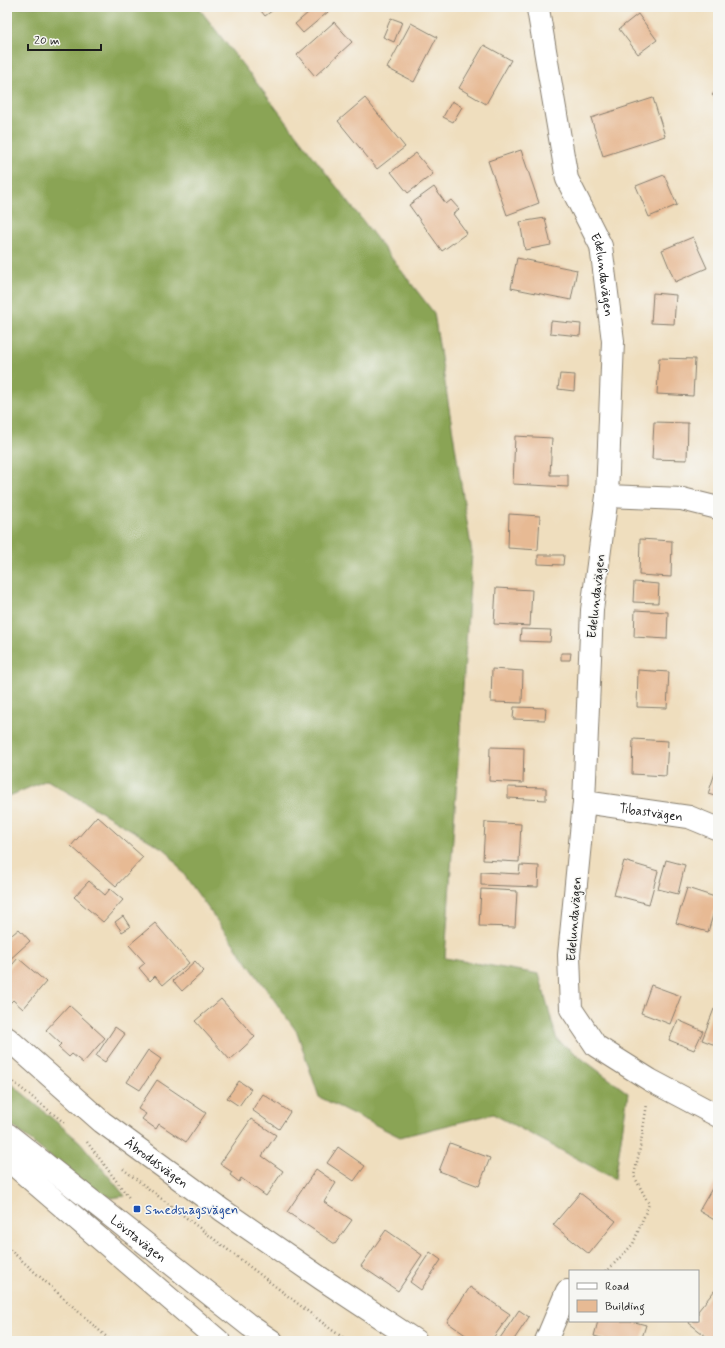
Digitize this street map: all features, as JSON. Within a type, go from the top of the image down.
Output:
[{"type":"street","name":"Edelundavägen","points":[[535,8],[567,179],[601,246],[613,341],[607,496],[592,610],[584,802],[569,955],[571,1009],[596,1046],[650,1080],[718,1116]]},
{"type":"street","points":[[607,496],[682,499],[718,508]]},
{"type":"street","name":"Tibastvägen","points":[[584,802],[689,817],[718,829]]},
{"type":"street","name":"Åbroddsvägen","points":[[7,1038],[102,1122],[222,1210],[322,1279],[416,1341]]},
{"type":"street","name":"Lövstavägen","points":[[7,1134],[250,1326],[272,1341]]},
{"type":"street","name":"Lövstavägen","points":[[7,1159],[220,1341]]},
{"type":"street","points":[[546,1341],[567,1290]]},
{"type":"path","points":[[7,1077],[67,1125]]},
{"type":"path","points":[[607,1270],[633,1244],[650,1204],[634,1176],[640,1148],[650,1080]]},
{"type":"path","points":[[97,1148],[85,1139],[132,1202]]},
{"type":"path","points":[[121,1168],[348,1341]]},
{"type":"path","points":[[7,1247],[111,1341]]},
{"type":"green space","points":[[7,7],[198,7],[434,313],[472,553],[445,958],[539,974],[557,1040],[628,1093],[615,1179],[493,1114],[400,1137],[319,1097],[297,1032],[167,851],[47,780],[7,797]]},
{"type":"green space","points":[[7,1080],[80,1142],[125,1196],[111,1198],[85,1186],[7,1121]]},
{"type":"building","points":[[258,7],[277,7],[265,16]]},
{"type":"building","points":[[315,7],[324,7],[328,12],[303,33],[295,24]]},
{"type":"building","points":[[638,14],[657,40],[638,54],[619,29]]},
{"type":"building","points":[[391,18],[402,22],[394,42],[383,37]]},
{"type":"building","points":[[334,22],[352,42],[315,76],[297,55]]},
{"type":"building","points":[[411,23],[437,37],[414,82],[387,68]]},
{"type":"building","points":[[484,45],[511,60],[486,104],[459,88]]},
{"type":"building","points":[[718,88],[718,100],[712,95]]},
{"type":"building","points":[[365,98],[405,147],[377,169],[338,121]]},
{"type":"building","points":[[653,98],[665,136],[603,156],[591,118]]},
{"type":"building","points":[[452,101],[462,107],[453,122],[443,117]]},
{"type":"building","points":[[521,150],[539,203],[507,215],[488,161]]},
{"type":"building","points":[[416,153],[433,174],[408,193],[391,172]]},
{"type":"building","points":[[664,175],[677,205],[649,217],[636,186]]},
{"type":"building","points":[[434,187],[446,204],[451,200],[459,209],[453,214],[467,233],[442,251],[409,205]]},
{"type":"building","points":[[545,218],[551,245],[525,250],[520,222]]},
{"type":"building","points":[[693,237],[707,268],[675,282],[662,250]]},
{"type":"building","points":[[517,258],[577,270],[571,300],[511,288]]},
{"type":"building","points":[[653,293],[676,295],[674,324],[651,323]]},
{"type":"building","points":[[551,321],[581,324],[580,336],[550,333]]},
{"type":"building","points":[[659,358],[695,359],[693,396],[657,394]]},
{"type":"building","points":[[560,374],[575,375],[574,391],[558,389]]},
{"type":"building","points":[[654,422],[688,423],[687,460],[652,459]]},
{"type":"building","points":[[515,436],[552,438],[550,475],[568,475],[568,487],[513,484]]},
{"type":"building","points":[[509,514],[540,516],[538,550],[508,548]]},
{"type":"building","points":[[640,539],[672,541],[671,577],[639,575]]},
{"type":"building","points":[[538,555],[564,555],[563,565],[538,564]]},
{"type":"building","points":[[634,582],[659,584],[658,603],[633,602]]},
{"type":"building","points":[[496,588],[532,590],[530,626],[494,624]]},
{"type":"building","points":[[635,610],[668,612],[667,639],[634,637]]},
{"type":"building","points":[[521,629],[551,630],[550,642],[520,641]]},
{"type":"building","points":[[561,653],[571,653],[570,660],[561,660]]},
{"type":"building","points":[[492,669],[523,671],[522,703],[491,702]]},
{"type":"building","points":[[638,670],[669,672],[667,708],[637,707]]},
{"type":"building","points":[[514,707],[546,708],[545,720],[513,719]]},
{"type":"building","points":[[633,739],[668,741],[666,776],[632,774]]},
{"type":"building","points":[[490,747],[524,748],[523,783],[489,781]]},
{"type":"building","points":[[718,764],[718,797],[708,794]]},
{"type":"building","points":[[508,787],[546,788],[546,800],[508,798]]},
{"type":"building","points":[[97,816],[143,857],[116,886],[71,846]]},
{"type":"building","points":[[485,822],[521,824],[519,862],[483,860]]},
{"type":"building","points":[[666,860],[685,865],[678,894],[658,889]]},
{"type":"building","points":[[624,861],[658,871],[649,904],[614,895]]},
{"type":"building","points":[[520,865],[539,866],[538,887],[481,885],[481,872],[519,874]]},
{"type":"building","points":[[89,881],[105,895],[110,889],[123,900],[103,922],[74,897]]},
{"type":"building","points":[[687,888],[718,898],[708,932],[676,923]]},
{"type":"building","points":[[481,889],[517,891],[515,927],[479,926]]},
{"type":"building","points":[[123,916],[130,927],[122,932],[115,922]]},
{"type":"building","points":[[155,923],[189,963],[163,985],[155,976],[150,981],[139,968],[145,963],[129,945]]},
{"type":"building","points":[[19,929],[30,941],[7,962],[7,939]]},
{"type":"building","points":[[18,958],[46,982],[23,1009],[13,1000],[9,1004],[7,1003],[7,971]]},
{"type":"building","points":[[195,961],[204,971],[182,991],[173,981]]},
{"type":"building","points":[[651,985],[681,996],[670,1024],[641,1013]]},
{"type":"building","points":[[221,999],[255,1037],[230,1060],[195,1021]]},
{"type":"building","points":[[69,1005],[105,1038],[83,1063],[72,1054],[69,1057],[58,1047],[61,1044],[46,1030]]},
{"type":"building","points":[[714,1009],[718,1010],[718,1046],[702,1040]]},
{"type":"building","points":[[678,1020],[703,1031],[694,1050],[669,1040]]},
{"type":"building","points":[[115,1027],[125,1034],[105,1062],[96,1056]]},
{"type":"building","points":[[148,1050],[161,1059],[140,1090],[127,1082]]},
{"type":"building","points":[[157,1080],[206,1113],[186,1142],[159,1124],[156,1129],[142,1119],[146,1114],[138,1109]]},
{"type":"building","points":[[239,1081],[251,1089],[239,1106],[227,1098]]},
{"type":"building","points":[[263,1094],[290,1112],[279,1129],[252,1110]]},
{"type":"building","points":[[251,1119],[276,1135],[262,1156],[283,1171],[266,1196],[241,1178],[239,1182],[230,1175],[232,1172],[220,1164]]},
{"type":"building","points":[[450,1143],[490,1158],[479,1186],[439,1171]]},
{"type":"building","points":[[338,1147],[365,1166],[354,1181],[327,1163]]},
{"type":"building","points":[[316,1169],[336,1183],[324,1202],[352,1220],[335,1244],[287,1212]]},
{"type":"building","points":[[718,1178],[718,1222],[699,1211]]},
{"type":"building","points":[[580,1193],[616,1221],[589,1254],[553,1225]]},
{"type":"building","points":[[386,1230],[422,1255],[398,1291],[361,1266]]},
{"type":"building","points":[[430,1252],[441,1260],[421,1290],[410,1282]]},
{"type":"building","points":[[470,1287],[510,1314],[491,1341],[474,1341],[447,1322]]},
{"type":"building","points":[[715,1290],[718,1292],[718,1341],[712,1341],[689,1323],[699,1322],[699,1310]]},
{"type":"building","points":[[519,1310],[529,1317],[513,1341],[498,1341]]},
{"type":"building","points":[[598,1322],[635,1322],[646,1325],[641,1341],[604,1341],[605,1339],[594,1336]]},
{"type":"place","name":"Smedshagsvägen","points":[[137,1209]]}]
